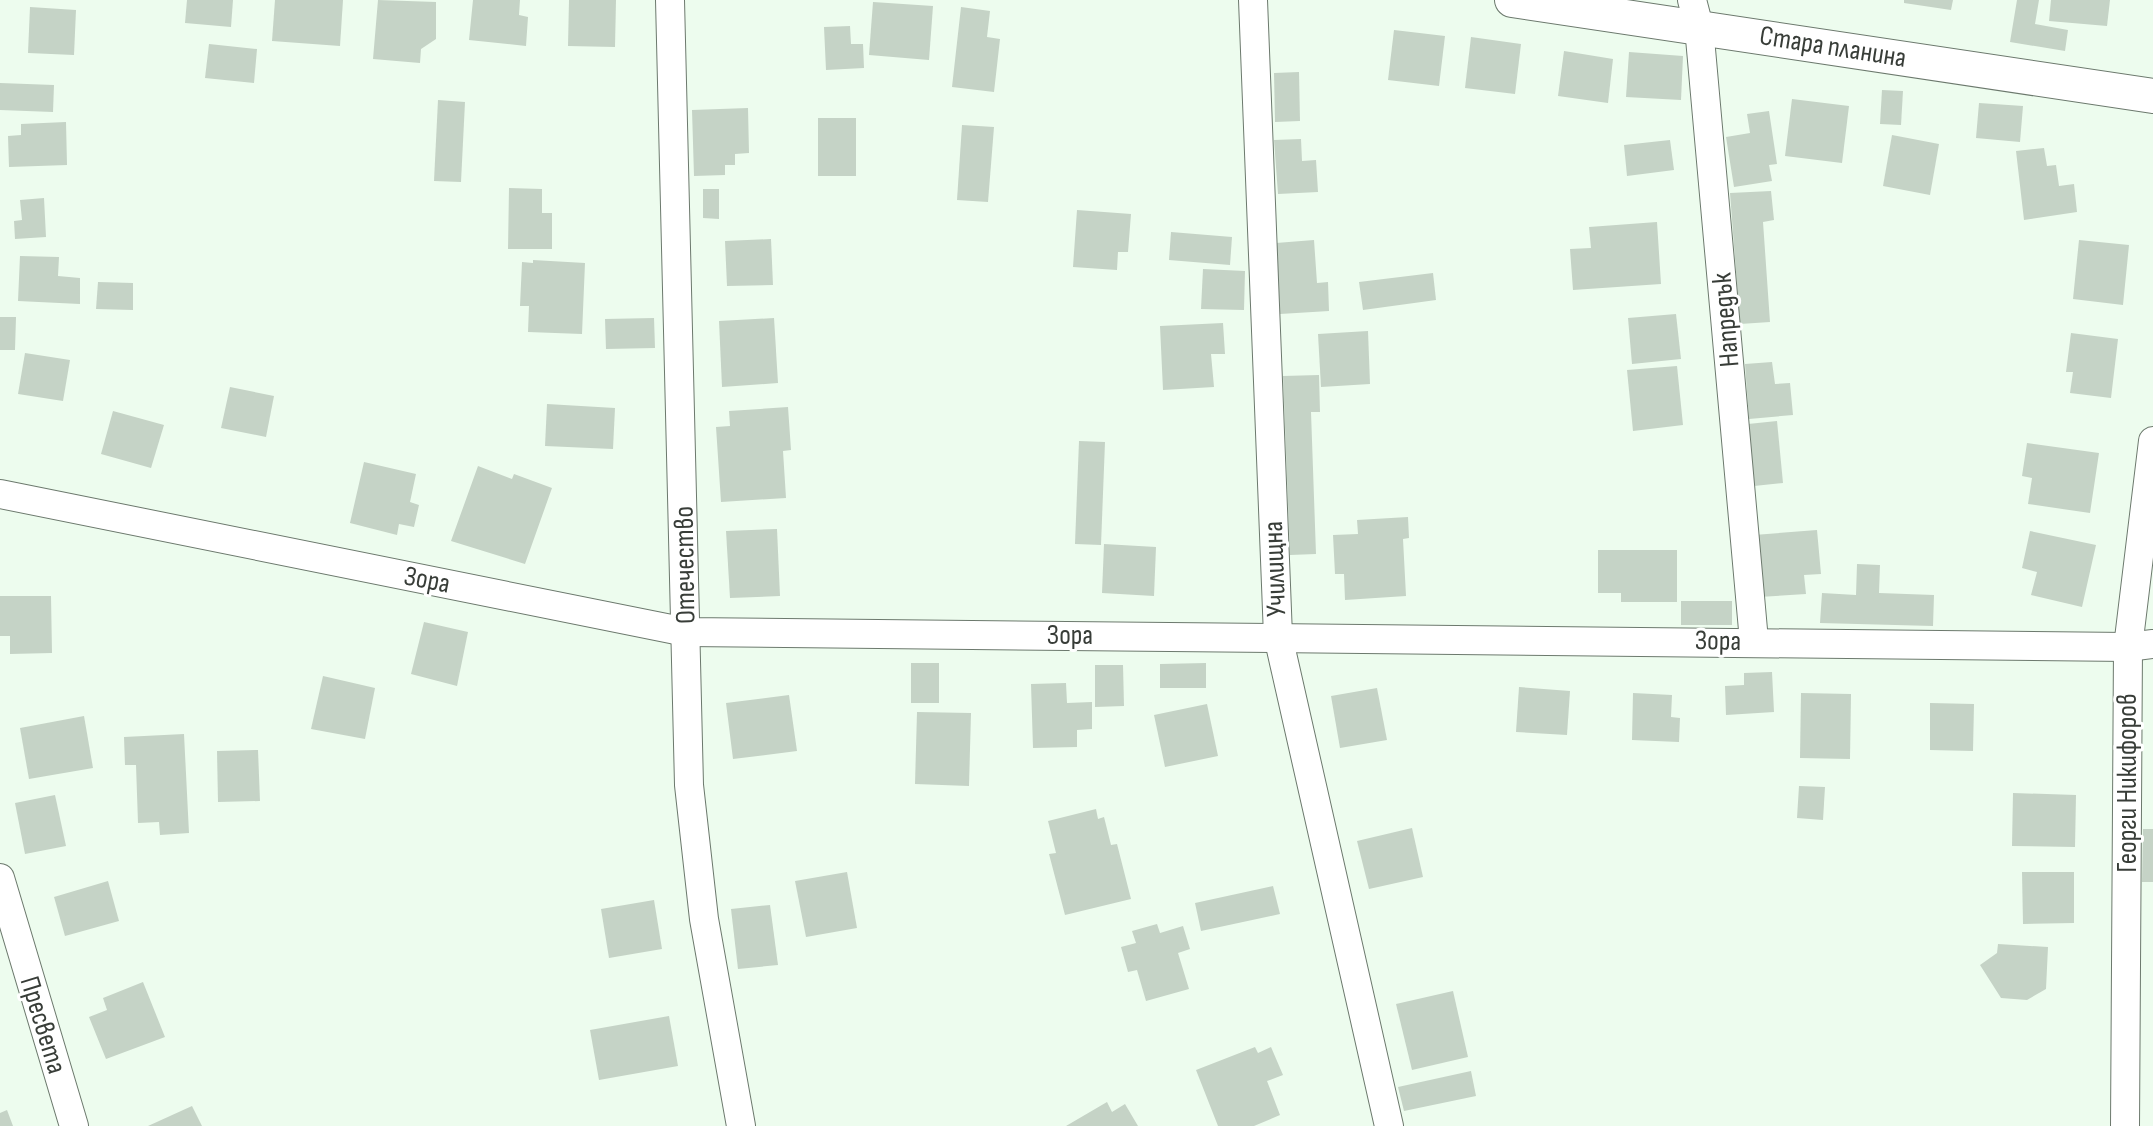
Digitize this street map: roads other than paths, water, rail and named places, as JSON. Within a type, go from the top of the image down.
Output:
[{"type":"street","name":"Отечество","points":[[670,0],[689,785],[701,889],[741,1126]]},
{"type":"street","name":"Училищна","points":[[1253,0],[1278,636],[1389,1126]]},
{"type":"street","name":"Стара планина","points":[[1512,0],[1696,13],[2153,96]]},
{"type":"street","name":"Напредък","points":[[1696,13],[1754,641]]},
{"type":"street","name":"Георги Никифоров","points":[[2125,1126],[2140,645],[2153,441]]},
{"type":"street","name":"Зора","points":[[0,494],[686,632],[2140,645]]},
{"type":"street","name":"Пресвета","points":[[0,878],[74,1126]]}]
